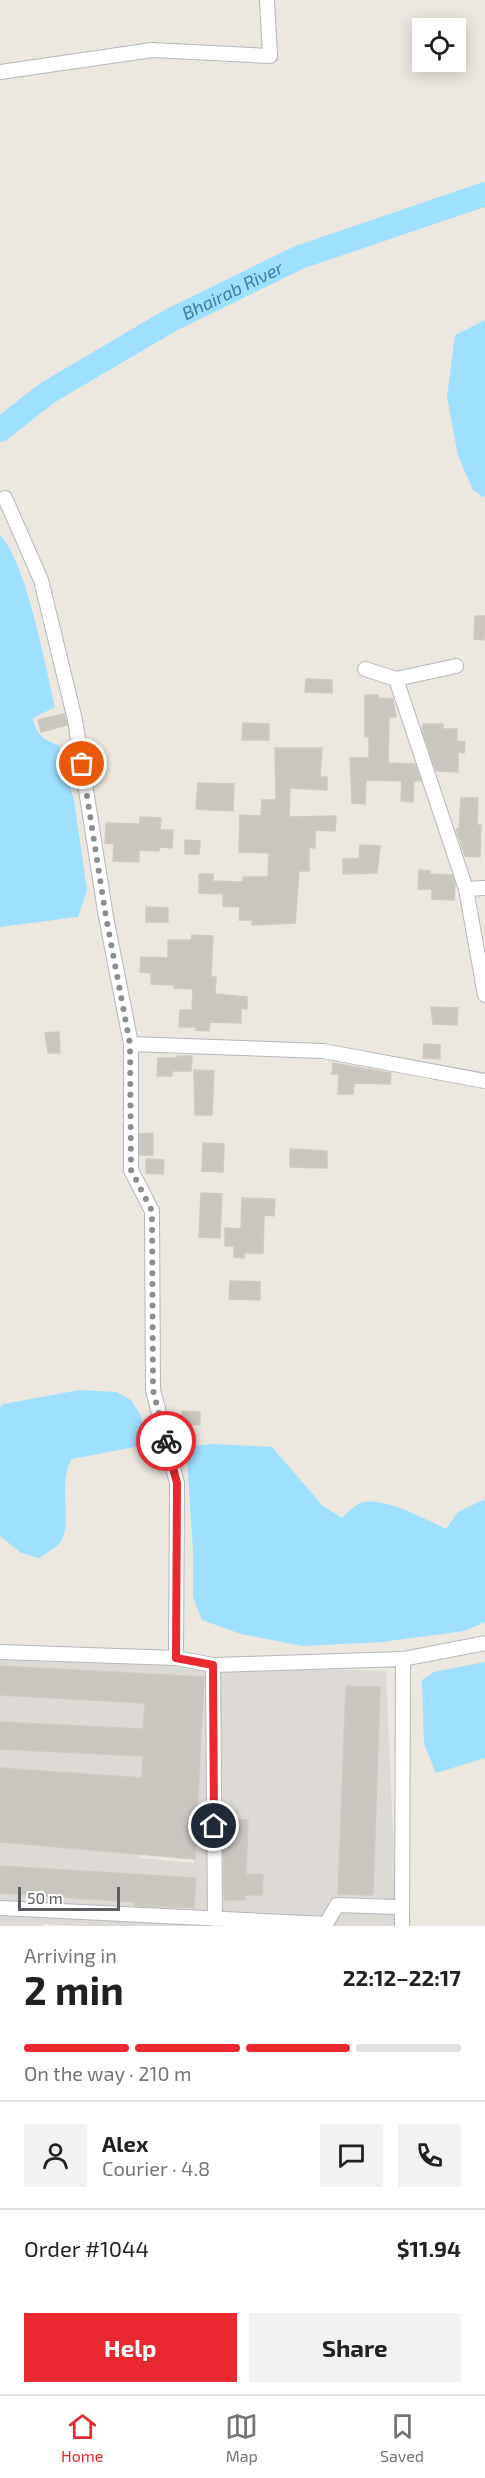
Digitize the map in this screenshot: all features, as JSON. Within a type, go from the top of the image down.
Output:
[{"type":"street","points":[[0,72],[152,50],[270,56],[267,0]]},
{"type":"street","points":[[4,498],[41,580],[75,720],[106,917],[130,1044],[131,1170],[152,1211],[153,1390],[177,1483],[176,1658]]},
{"type":"street","points":[[365,669],[396,679],[456,666]]},
{"type":"street","points":[[396,679],[466,889],[485,995]]},
{"type":"street","points":[[466,889],[485,888]]},
{"type":"street","points":[[130,1044],[323,1051],[485,1081]]},
{"type":"street","points":[[0,1652],[176,1658],[213,1665],[403,1659],[485,1643]]},
{"type":"street","points":[[402,1926],[403,1659]]},
{"type":"street","points":[[213,1665],[215,1918]]},
{"type":"street","points":[[0,1908],[326,1924],[337,1905],[396,1907]]},
{"type":"shaded area","points":[[0,1660],[386,1671],[397,1926],[43,1924],[43,1926],[0,1926],[0,1893],[135,1902],[135,1911],[193,1915],[195,1878],[0,1866],[0,1842],[139,1854],[139,1858],[194,1863],[198,1823],[143,1819],[0,1794],[152,1779],[0,1768],[0,1749],[143,1756],[143,1764],[200,1766],[203,1729],[146,1726],[146,1729],[0,1722],[0,1695],[145,1703],[144,1713],[204,1677],[0,1666]],"holes":[[[346,1686],[380,1687],[373,1895],[338,1893]],[[220,1819],[248,1820],[246,1874],[263,1875],[262,1895],[245,1895],[245,1900],[217,1899]]]},
{"type":"water","points":[[485,320],[485,498],[473,490],[458,456],[447,397],[455,335]]},
{"type":"water","points":[[0,535],[18,567],[34,616],[55,707],[33,718],[36,729],[42,736],[59,745],[74,800],[87,890],[78,917],[0,927]]},
{"type":"water","points":[[80,1390],[116,1392],[131,1400],[140,1414],[146,1433],[140,1446],[72,1459],[65,1480],[66,1517],[63,1538],[56,1547],[39,1558],[21,1553],[0,1536],[0,1407],[3,1404]]},
{"type":"water","points":[[214,1444],[272,1447],[323,1506],[342,1518],[358,1504],[370,1501],[380,1502],[446,1529],[458,1512],[485,1499],[485,1622],[464,1631],[382,1642],[302,1646],[241,1634],[202,1620],[193,1597],[193,1551],[187,1458],[194,1446]]},
{"type":"water","points":[[485,1662],[485,1758],[436,1773],[424,1744],[422,1680],[434,1672]]},
{"type":"building","points":[[475,616],[485,616],[484,640],[474,639]]},
{"type":"building","points":[[306,679],[332,680],[332,693],[305,692]]},
{"type":"building","points":[[365,695],[378,695],[378,698],[393,699],[396,717],[389,717],[388,763],[415,764],[421,781],[414,781],[413,802],[401,801],[402,781],[366,780],[365,804],[352,803],[350,758],[369,758],[369,737],[365,737]]},
{"type":"building","points":[[64,714],[67,725],[41,732],[38,720]]},
{"type":"building","points":[[243,723],[269,724],[269,740],[242,740]]},
{"type":"building","points":[[423,724],[443,724],[443,729],[457,729],[457,741],[465,742],[464,753],[458,752],[458,772],[436,771],[422,729]]},
{"type":"building","points":[[275,748],[322,748],[320,777],[327,777],[327,790],[290,788],[289,817],[336,816],[335,831],[315,830],[315,848],[309,847],[309,871],[299,871],[295,923],[252,925],[252,920],[239,920],[240,907],[223,906],[223,894],[199,893],[199,874],[213,874],[213,881],[243,882],[243,877],[268,877],[269,853],[239,852],[240,815],[261,816],[262,800],[276,800]]},
{"type":"building","points":[[198,783],[234,784],[233,811],[196,809]]},
{"type":"building","points":[[461,798],[478,798],[477,825],[481,825],[480,857],[465,856],[456,829],[459,829]]},
{"type":"building","points":[[140,817],[161,818],[160,830],[173,830],[172,848],[159,847],[159,851],[139,850],[139,862],[113,861],[114,844],[105,843],[106,823],[140,824]]},
{"type":"building","points":[[185,840],[200,841],[199,854],[185,854]]},
{"type":"building","points":[[360,845],[380,846],[377,873],[343,874],[343,859],[359,859]]},
{"type":"building","points":[[419,870],[430,871],[430,874],[452,875],[455,884],[454,900],[432,899],[432,889],[418,889]]},
{"type":"building","points":[[146,907],[168,908],[168,922],[146,922]]},
{"type":"building","points":[[192,935],[213,936],[211,977],[216,977],[215,994],[247,997],[247,1009],[241,1008],[241,1023],[210,1022],[209,1031],[196,1030],[196,1027],[179,1027],[180,1010],[192,1010],[193,989],[151,984],[151,973],[140,972],[141,957],[168,958],[168,940],[191,940]]},
{"type":"building","points":[[431,1007],[458,1008],[457,1025],[433,1024]]},
{"type":"building","points":[[59,1032],[60,1053],[48,1053],[45,1033]]},
{"type":"building","points":[[424,1044],[440,1045],[440,1059],[423,1058]]},
{"type":"building","points":[[177,1056],[192,1056],[191,1071],[172,1071],[172,1076],[157,1076],[158,1058],[177,1058]]},
{"type":"building","points":[[333,1063],[391,1073],[390,1084],[354,1083],[353,1094],[338,1094],[339,1074],[332,1074]]},
{"type":"building","points":[[194,1070],[214,1071],[212,1115],[195,1115]]},
{"type":"building","points":[[153,1133],[153,1155],[140,1155],[140,1134]]},
{"type":"building","points":[[203,1143],[224,1144],[223,1172],[202,1171]]},
{"type":"building","points":[[290,1149],[327,1151],[327,1168],[290,1167]]},
{"type":"building","points":[[146,1159],[164,1160],[163,1174],[146,1173]]},
{"type":"building","points":[[201,1193],[222,1194],[220,1238],[199,1237]]},
{"type":"building","points":[[242,1198],[275,1199],[274,1216],[264,1215],[263,1253],[244,1253],[244,1258],[234,1257],[234,1246],[225,1246],[225,1228],[241,1229]]},
{"type":"building","points":[[230,1281],[260,1282],[260,1300],[229,1299]]},
{"type":"building","points":[[182,1411],[200,1412],[200,1425],[181,1424]]},
{"type":"building","points":[[0,1666],[204,1677],[195,1859],[0,1842],[0,1768],[142,1778],[143,1756],[0,1749],[0,1722],[143,1729],[145,1703],[0,1695]]},
{"type":"building","points":[[346,1686],[380,1687],[373,1895],[338,1894]]},
{"type":"building","points":[[223,1819],[248,1820],[246,1874],[263,1875],[262,1895],[245,1895],[245,1900],[224,1900]]},
{"type":"building","points":[[0,1866],[196,1878],[194,1908],[135,1906],[135,1902],[0,1893]]},
{"type":"waterway","name":"Bhairab River","points":[[0,430],[47,393],[171,320],[300,257],[485,194]]},
{"type":"way so far","points":[[82,764],[106,917],[130,1044],[131,1170],[152,1211],[153,1390],[166,1441]]},
{"type":"route","points":[[166,1441],[177,1483],[176,1658],[213,1665],[214,1826]]}]
